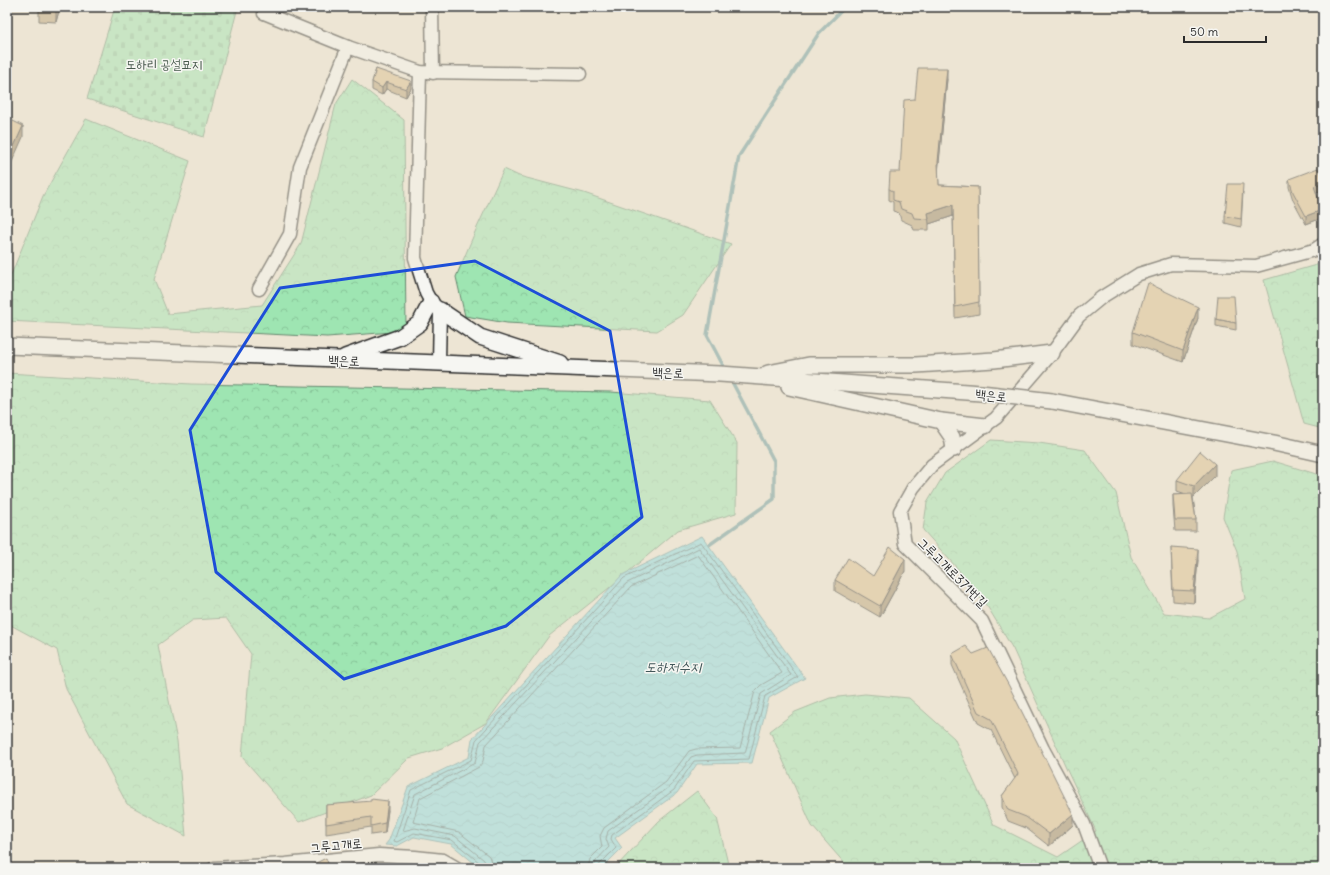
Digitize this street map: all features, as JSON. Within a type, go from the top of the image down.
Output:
[{"type":"main road","points":[[337,359],[400,337],[420,323],[435,306],[480,337],[578,369]]},
{"type":"main road","name":"백은로","points":[[7,346],[720,374],[981,393],[1052,402],[1274,443],[1323,454]]},
{"type":"main road","points":[[742,376],[809,365],[916,365],[994,360],[1052,353]]},
{"type":"main road","points":[[742,376],[941,421],[985,426]]},
{"type":"main road","points":[[941,421],[952,437],[954,449]]},
{"type":"street","points":[[265,7],[264,13],[420,72],[580,74]]},
{"type":"street","points":[[432,7],[433,73]]},
{"type":"street","points":[[259,288],[290,234],[300,167],[348,46]]},
{"type":"street","points":[[420,72],[415,258],[426,293],[435,306],[439,363]]},
{"type":"street","name":"그루고개로371번길","points":[[1100,868],[1084,824],[1043,749],[982,621],[905,544],[900,511],[913,488],[932,466],[996,418],[1052,353],[1078,316],[1102,297],[1139,274],[1171,264],[1256,266],[1314,250],[1323,244]]},
{"type":"street","name":"그루고개로","points":[[214,868],[379,856],[414,862],[443,860],[457,868]]},
{"type":"highlighted area","points":[[475,261],[610,331],[642,517],[506,626],[344,679],[216,572],[190,430],[280,288]]},
{"type":"green space","name":"도하리 공설묘지","points":[[115,7],[238,7],[204,137],[87,99]]},
{"type":"green space","points":[[352,79],[404,120],[406,331],[327,337],[7,321],[7,285],[43,196],[86,119],[190,161],[154,279],[168,314],[262,305],[301,244],[336,104]]},
{"type":"green space","points":[[504,169],[519,176],[584,193],[731,244],[683,315],[657,331],[507,323],[465,316],[456,277]]},
{"type":"green space","points":[[1323,263],[1323,429],[1304,424],[1264,280]]},
{"type":"green space","points":[[7,373],[191,384],[611,392],[710,400],[737,443],[736,513],[678,530],[549,636],[486,723],[442,748],[409,758],[371,795],[299,822],[242,757],[251,654],[226,618],[193,620],[158,645],[177,741],[186,836],[127,804],[66,689],[57,650],[7,623]]},
{"type":"green space","points":[[991,440],[1039,443],[1085,450],[1116,493],[1131,557],[1164,613],[1209,618],[1245,599],[1237,551],[1223,517],[1231,470],[1273,461],[1323,476],[1323,868],[853,868],[846,865],[812,826],[770,731],[795,712],[830,698],[865,694],[909,698],[954,738],[994,825],[1058,857],[1096,831],[1013,649],[989,609],[957,568],[923,530],[927,503],[945,473]]},
{"type":"green space","points":[[697,791],[717,818],[729,868],[615,868],[659,821]]},
{"type":"water","name":"도하저수지","points":[[702,536],[805,678],[769,698],[752,763],[697,764],[677,793],[615,838],[622,848],[602,868],[480,868],[451,844],[414,837],[397,846],[385,845],[389,840],[408,787],[469,757],[472,739],[622,575]]},
{"type":"building","points":[[39,7],[57,7],[56,10],[39,10]]},
{"type":"building","points":[[918,68],[947,68],[938,162],[939,185],[978,187],[979,302],[955,307],[953,205],[928,213],[929,219],[914,218],[912,213],[901,209],[899,202],[893,200],[893,191],[889,189],[890,172],[900,172],[904,100],[915,99]]},
{"type":"building","points":[[376,69],[411,81],[406,89],[386,82],[382,88],[372,82]]},
{"type":"building","points":[[7,118],[23,126],[7,162]]},
{"type":"building","points":[[1318,168],[1323,182],[1314,186],[1322,210],[1306,216],[1293,192],[1289,179]]},
{"type":"building","points":[[1228,184],[1243,184],[1241,219],[1225,216]]},
{"type":"building","points":[[1148,283],[1198,307],[1183,351],[1133,332]]},
{"type":"building","points":[[1218,296],[1234,296],[1236,323],[1216,319]]},
{"type":"building","points":[[1200,451],[1215,464],[1194,486],[1177,480]]},
{"type":"building","points":[[1192,494],[1196,520],[1175,520],[1173,495]]},
{"type":"building","points":[[890,547],[905,559],[880,606],[835,580],[848,558],[873,576]]},
{"type":"building","points":[[1171,547],[1198,549],[1194,591],[1173,590]]},
{"type":"building","points":[[966,646],[973,654],[988,648],[1009,686],[1073,814],[1049,834],[1026,817],[1008,810],[1002,796],[1018,774],[991,719],[978,712],[952,654]]},
{"type":"building","points":[[371,799],[388,801],[385,823],[371,826],[371,817],[326,824],[326,805],[371,801]]},
{"type":"building","points":[[326,858],[330,868],[306,868]]},
{"type":"waterway","points":[[726,371],[707,335],[739,156],[819,33],[845,7]]},
{"type":"waterway","points":[[709,545],[774,499],[774,461],[730,378]]}]
